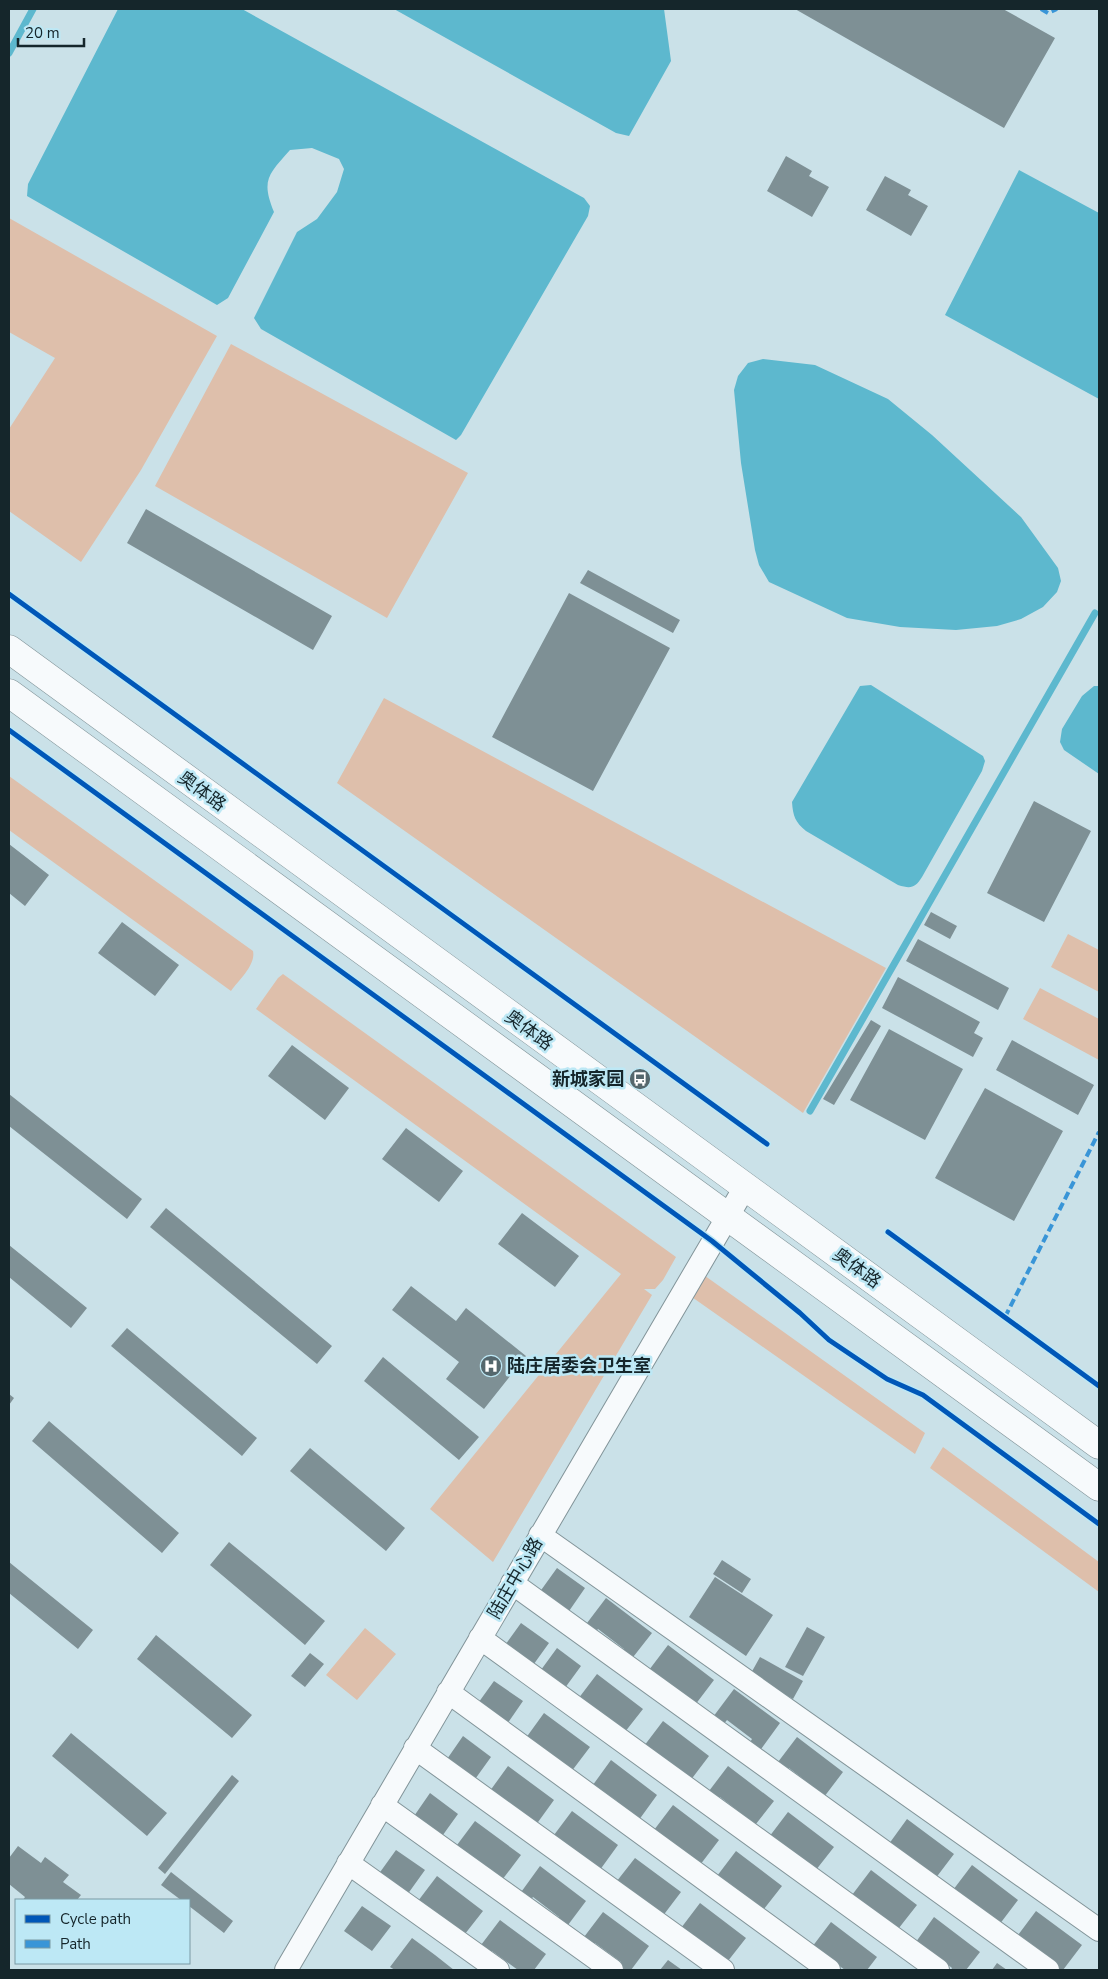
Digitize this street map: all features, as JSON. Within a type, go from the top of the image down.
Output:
[{"type":"main road","name":"奥体路","points":[[9,649],[1099,1445]]},
{"type":"main road","name":"奥体路","points":[[9,693],[1099,1487]]},
{"type":"street","name":"陆庄中心路","points":[[286,1970],[745,1187]]},
{"type":"street","points":[[540,1535],[1099,1930]]},
{"type":"street","points":[[512,1583],[1048,1970]]},
{"type":"street","points":[[480,1638],[938,1970]]},
{"type":"street","points":[[448,1692],[829,1970]]},
{"type":"street","points":[[415,1748],[722,1970]]},
{"type":"street","points":[[382,1805],[612,1970]]},
{"type":"street","points":[[348,1863],[498,1970]]},
{"type":"shaded area","points":[[9,218],[217,336],[141,470],[81,562],[9,511],[9,429],[55,358],[9,332]]},
{"type":"shaded area","points":[[231,344],[468,473],[387,618],[155,486]]},
{"type":"shaded area","points":[[384,698],[886,968],[803,1113],[337,783]]},
{"type":"shaded area","points":[[9,776],[253,951],[252,962],[231,991],[9,830]]},
{"type":"shaded area","points":[[1068,934],[1099,950],[1099,992],[1051,967]]},
{"type":"shaded area","points":[[283,974],[676,1257],[663,1280],[655,1289],[644,1289],[652,1295],[493,1562],[430,1509],[621,1274],[256,1009],[278,978]]},
{"type":"shaded area","points":[[1040,988],[1099,1019],[1099,1060],[1023,1019]]},
{"type":"shaded area","points":[[701,1273],[925,1433],[915,1454],[689,1295]]},
{"type":"shaded area","points":[[943,1447],[1099,1562],[1099,1592],[930,1468]]},
{"type":"shaded area","points":[[365,1628],[396,1654],[357,1700],[326,1675]]},
{"type":"water","points":[[118,9],[242,9],[584,198],[590,206],[588,216],[461,435],[456,440],[261,329],[254,318],[297,232],[317,219],[337,192],[344,169],[339,159],[312,148],[290,150],[276,166],[269,178],[268,185],[270,201],[274,212],[228,298],[217,305],[27,196],[28,184]]},
{"type":"water","points":[[394,9],[664,9],[671,61],[629,136],[616,133]]},
{"type":"water","points":[[1019,170],[1099,213],[1099,399],[945,315]]},
{"type":"water","points":[[763,359],[815,365],[888,399],[932,435],[1021,517],[1058,568],[1061,581],[1057,592],[1043,607],[1021,619],[997,626],[956,630],[900,627],[847,618],[769,582],[759,565],[755,550],[741,463],[734,390],[738,376],[748,363]]},
{"type":"water","points":[[871,685],[983,756],[985,761],[982,771],[922,877],[912,887],[898,885],[806,831],[797,822],[793,811],[792,802],[860,686]]},
{"type":"water","points":[[1094,686],[1099,686],[1099,774],[1064,750],[1060,742],[1062,729],[1082,696]]},
{"type":"building","points":[[795,9],[1003,9],[1055,38],[1004,128]]},
{"type":"building","points":[[786,156],[812,171],[809,176],[829,187],[812,217],[767,191]]},
{"type":"building","points":[[885,176],[911,190],[908,195],[928,206],[911,236],[866,210]]},
{"type":"building","points":[[146,509],[332,616],[313,650],[127,543]]},
{"type":"building","points":[[588,570],[680,620],[673,633],[580,583]]},
{"type":"building","points":[[569,593],[670,648],[593,791],[492,737]]},
{"type":"building","points":[[1034,801],[1091,831],[1044,922],[987,893]]},
{"type":"building","points":[[9,844],[49,875],[25,906],[9,893]]},
{"type":"building","points":[[931,912],[957,926],[950,939],[924,925]]},
{"type":"building","points":[[122,922],[179,965],[155,996],[98,953]]},
{"type":"building","points":[[918,939],[1009,988],[998,1010],[906,961]]},
{"type":"building","points":[[898,977],[980,1022],[974,1033],[983,1038],[973,1057],[882,1008]]},
{"type":"building","points":[[871,1020],[881,1026],[834,1105],[823,1099]]},
{"type":"building","points":[[889,1029],[963,1069],[925,1140],[850,1100]]},
{"type":"building","points":[[1012,1040],[1094,1085],[1078,1115],[996,1070]]},
{"type":"building","points":[[292,1045],[349,1088],[325,1120],[268,1076]]},
{"type":"building","points":[[985,1088],[1063,1131],[1014,1221],[935,1178]]},
{"type":"building","points":[[9,1094],[142,1199],[127,1219],[9,1126]]},
{"type":"building","points":[[406,1128],[463,1171],[439,1202],[382,1159]]},
{"type":"building","points":[[166,1208],[332,1346],[317,1364],[150,1227]]},
{"type":"building","points":[[522,1213],[579,1256],[555,1287],[498,1244]]},
{"type":"building","points":[[9,1245],[87,1308],[71,1328],[9,1277]]},
{"type":"building","points":[[411,1286],[456,1321],[466,1308],[526,1356],[484,1409],[446,1379],[459,1362],[392,1310]]},
{"type":"building","points":[[127,1328],[257,1438],[242,1456],[111,1346]]},
{"type":"building","points":[[383,1357],[479,1437],[459,1460],[364,1381]]},
{"type":"building","points":[[9,1394],[14,1398],[9,1405]]},
{"type":"building","points":[[49,1421],[179,1533],[162,1553],[32,1441]]},
{"type":"building","points":[[310,1448],[405,1528],[386,1551],[290,1471]]},
{"type":"building","points":[[229,1542],[325,1621],[305,1645],[210,1565]]},
{"type":"building","points":[[722,1560],[751,1579],[742,1593],[713,1574]]},
{"type":"building","points":[[9,1562],[93,1630],[78,1649],[9,1593]]},
{"type":"building","points":[[557,1568],[585,1588],[567,1614],[539,1593]]},
{"type":"building","points":[[715,1577],[773,1615],[746,1656],[689,1617]]},
{"type":"building","points":[[606,1598],[652,1633],[630,1661],[620,1654],[624,1649],[598,1629],[594,1634],[584,1627]]},
{"type":"building","points":[[521,1623],[549,1643],[531,1668],[503,1648]]},
{"type":"building","points":[[807,1627],[825,1637],[803,1676],[785,1667]]},
{"type":"building","points":[[156,1635],[252,1715],[232,1738],[137,1659]]},
{"type":"building","points":[[668,1645],[714,1680],[692,1709],[646,1674]]},
{"type":"building","points":[[557,1648],[581,1666],[562,1692],[538,1674]]},
{"type":"building","points":[[310,1653],[324,1664],[305,1687],[291,1676]]},
{"type":"building","points":[[760,1657],[803,1681],[793,1699],[750,1675]]},
{"type":"building","points":[[597,1674],[643,1709],[621,1737],[575,1703]]},
{"type":"building","points":[[494,1681],[523,1701],[505,1727],[476,1706]]},
{"type":"building","points":[[734,1689],[780,1723],[759,1752],[749,1744],[752,1739],[727,1720],[723,1725],[713,1717]]},
{"type":"building","points":[[544,1713],[590,1747],[568,1776],[523,1742]]},
{"type":"building","points":[[663,1721],[709,1756],[687,1785],[641,1750]]},
{"type":"building","points":[[71,1733],[167,1813],[147,1836],[52,1756]]},
{"type":"building","points":[[463,1736],[491,1757],[473,1782],[445,1762]]},
{"type":"building","points":[[797,1737],[843,1772],[821,1801],[814,1788],[789,1768],[785,1774],[775,1766]]},
{"type":"building","points":[[611,1760],[657,1795],[636,1824],[617,1801],[603,1791],[600,1797],[590,1789]]},
{"type":"building","points":[[508,1766],[554,1800],[533,1829],[487,1795]]},
{"type":"building","points":[[728,1766],[774,1801],[752,1829],[742,1822],[746,1817],[720,1797],[717,1802],[706,1795]]},
{"type":"building","points":[[232,1775],[239,1781],[165,1874],[158,1868]]},
{"type":"building","points":[[430,1793],[458,1814],[440,1839],[412,1819]]},
{"type":"building","points":[[673,1805],[719,1840],[697,1869],[651,1834]]},
{"type":"building","points":[[572,1811],[618,1845],[597,1874],[551,1839]]},
{"type":"building","points":[[788,1812],[834,1847],[812,1875],[766,1841]]},
{"type":"building","points":[[907,1819],[954,1854],[932,1883],[886,1848]]},
{"type":"building","points":[[475,1821],[521,1855],[499,1884],[493,1871],[467,1852],[464,1857],[454,1849]]},
{"type":"building","points":[[18,1846],[41,1863],[45,1857],[69,1875],[63,1882],[81,1895],[78,1899],[24,1899],[25,1897],[9,1884],[9,1858]]},
{"type":"building","points":[[396,1850],[425,1870],[407,1895],[378,1875]]},
{"type":"building","points":[[736,1851],[782,1886],[760,1914],[741,1892],[728,1882],[724,1888],[714,1880]]},
{"type":"building","points":[[635,1858],[681,1892],[659,1921],[613,1886]]},
{"type":"building","points":[[972,1865],[1018,1900],[996,1929],[950,1894]]},
{"type":"building","points":[[540,1866],[586,1901],[565,1929],[555,1922],[559,1917],[533,1897],[529,1902],[519,1895]]},
{"type":"building","points":[[871,1870],[917,1905],[895,1933],[889,1921],[863,1902],[859,1907],[849,1899]]},
{"type":"building","points":[[171,1872],[233,1921],[224,1933],[190,1907],[190,1899],[180,1899],[161,1885]]},
{"type":"building","points":[[437,1876],[483,1911],[461,1939],[415,1905]]},
{"type":"building","points":[[700,1903],[746,1938],[724,1966],[678,1932]]},
{"type":"building","points":[[362,1906],[391,1926],[372,1951],[344,1931]]},
{"type":"building","points":[[1036,1911],[1082,1945],[1063,1970],[1056,1970],[1054,1961],[1029,1942],[1025,1947],[1015,1939]]},
{"type":"building","points":[[603,1912],[649,1946],[631,1970],[621,1970],[617,1967],[621,1962],[595,1943],[591,1948],[581,1941]]},
{"type":"building","points":[[934,1917],[980,1952],[966,1970],[951,1970],[952,1968],[927,1948],[913,1946]]},
{"type":"building","points":[[500,1920],[546,1954],[534,1970],[518,1970],[492,1951],[488,1956],[478,1949]]},
{"type":"building","points":[[831,1922],[877,1957],[867,1970],[845,1970],[823,1954],[809,1951]]},
{"type":"building","points":[[412,1938],[454,1970],[395,1970],[390,1967]]},
{"type":"building","points":[[668,1960],[682,1970],[660,1970]]},
{"type":"building","points":[[997,1963],[1007,1970],[992,1970]]},
{"type":"waterway","points":[[9,53],[33,9]]},
{"type":"waterway","points":[[810,1111],[1095,613]]},
{"type":"marked path","points":[[1041,9],[1048,13],[1057,9]]},
{"type":"marked path","points":[[1005,1317],[1099,1132]]},
{"type":"cycle path","points":[[9,594],[767,1144]]},
{"type":"cycle path","points":[[9,730],[712,1241],[800,1313],[829,1340],[887,1379],[923,1395],[1099,1524]]},
{"type":"cycle path","points":[[888,1232],[1099,1386]]},
{"type":"place","name":"新城家园","points":[[640,1079]]},
{"type":"place","name":"陆庄居委会卫生室","points":[[491,1366]]}]
